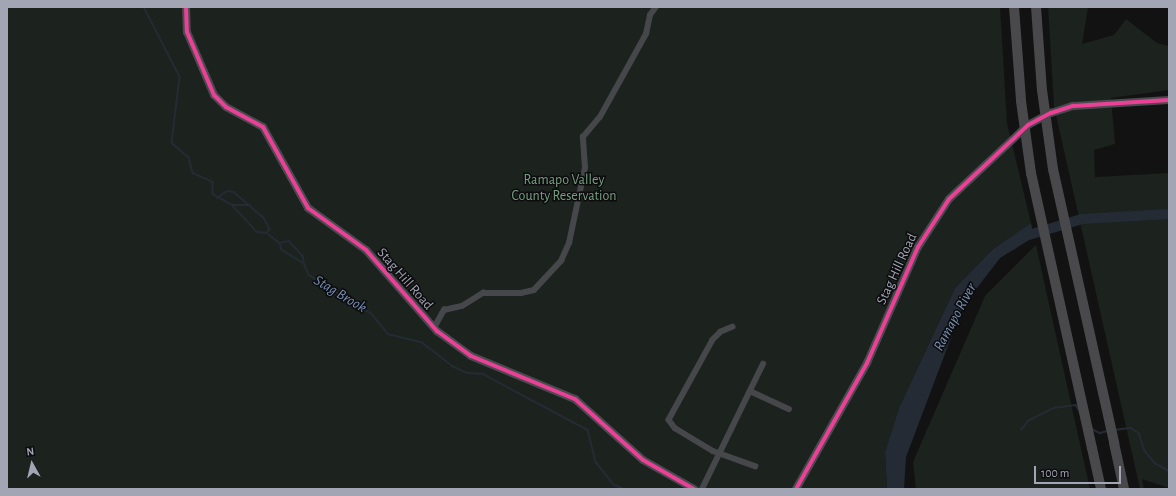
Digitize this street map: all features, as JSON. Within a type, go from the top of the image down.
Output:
[{"type":"highway","points":[[1014,7],[1021,101],[1034,187],[1101,489]]},
{"type":"highway","points":[[1036,7],[1042,90],[1053,169],[1124,489]]},
{"type":"street","name":"Stag Hill Road","points":[[186,7],[187,32],[214,95],[226,107],[263,128],[308,208],[370,254],[434,328],[471,356],[575,399],[643,460],[694,489]]},
{"type":"street","points":[[434,328],[444,310],[462,306],[483,292],[522,293],[534,290],[561,261],[569,243],[585,168],[583,137],[600,117],[646,34],[650,15],[656,7]]},
{"type":"street","name":"Stag Hill Road","points":[[796,489],[867,363],[918,247],[949,199],[1022,130],[1050,113],[1073,106],[1169,100]]},
{"type":"street","points":[[733,327],[720,332],[713,340],[669,417],[675,428],[721,454],[755,466]]},
{"type":"street","points":[[702,489],[721,454],[763,364]]},
{"type":"street","points":[[750,391],[789,409]]},
{"type":"green space","name":"Ramapo Valley County Reservation","points":[[7,7],[1000,7],[1007,123],[1031,223],[993,249],[955,288],[899,408],[885,452],[887,489],[7,489]]},
{"type":"green space","points":[[1048,7],[1088,7],[1082,44],[1114,35],[1126,19],[1157,43],[1169,46],[1169,90],[1111,98],[1115,144],[1094,150],[1095,177],[1169,173],[1169,488],[1142,479],[1144,489],[1140,489],[1054,106]]},
{"type":"green space","points":[[1036,245],[1090,489],[916,489],[913,462],[985,296]]},
{"type":"water","points":[[1031,223],[1034,237],[1000,258],[963,306],[906,457],[904,489],[887,489],[885,452],[899,408],[955,288],[993,249]]},
{"type":"waterway","name":"Stag Brook","points":[[144,7],[180,77],[172,143],[189,158],[193,173],[213,182],[213,194],[232,205],[257,232],[267,233],[280,243],[282,250],[304,263],[309,275],[372,314],[388,334],[423,343],[452,366],[468,373],[483,374],[588,430],[596,462],[613,484],[624,489]]},
{"type":"waterway","points":[[217,198],[227,191],[234,192],[264,218],[270,229],[267,233]]},
{"type":"waterway","points":[[232,205],[250,205]]},
{"type":"waterway","name":"Ramapo River","points":[[1022,237],[1082,219],[1169,214]]},
{"type":"waterway","points":[[280,243],[289,241],[303,256],[304,262]]},
{"type":"waterway","points":[[1021,430],[1028,421],[1054,408],[1076,405],[1079,410]]},
{"type":"waterway","points":[[1114,430],[1131,428],[1139,433],[1145,451],[1156,464],[1169,471]]},
{"type":"waterway","points":[[1092,429],[1100,433],[1107,431]]},
{"type":"cycle path","points":[[186,7],[187,32],[214,95],[226,107],[263,127],[308,208],[366,250],[437,331],[471,356],[575,399],[643,460],[694,489]]},
{"type":"cycle path","points":[[796,489],[867,363],[918,247],[949,199],[1028,125],[1051,113],[1073,106],[1169,100]]}]
